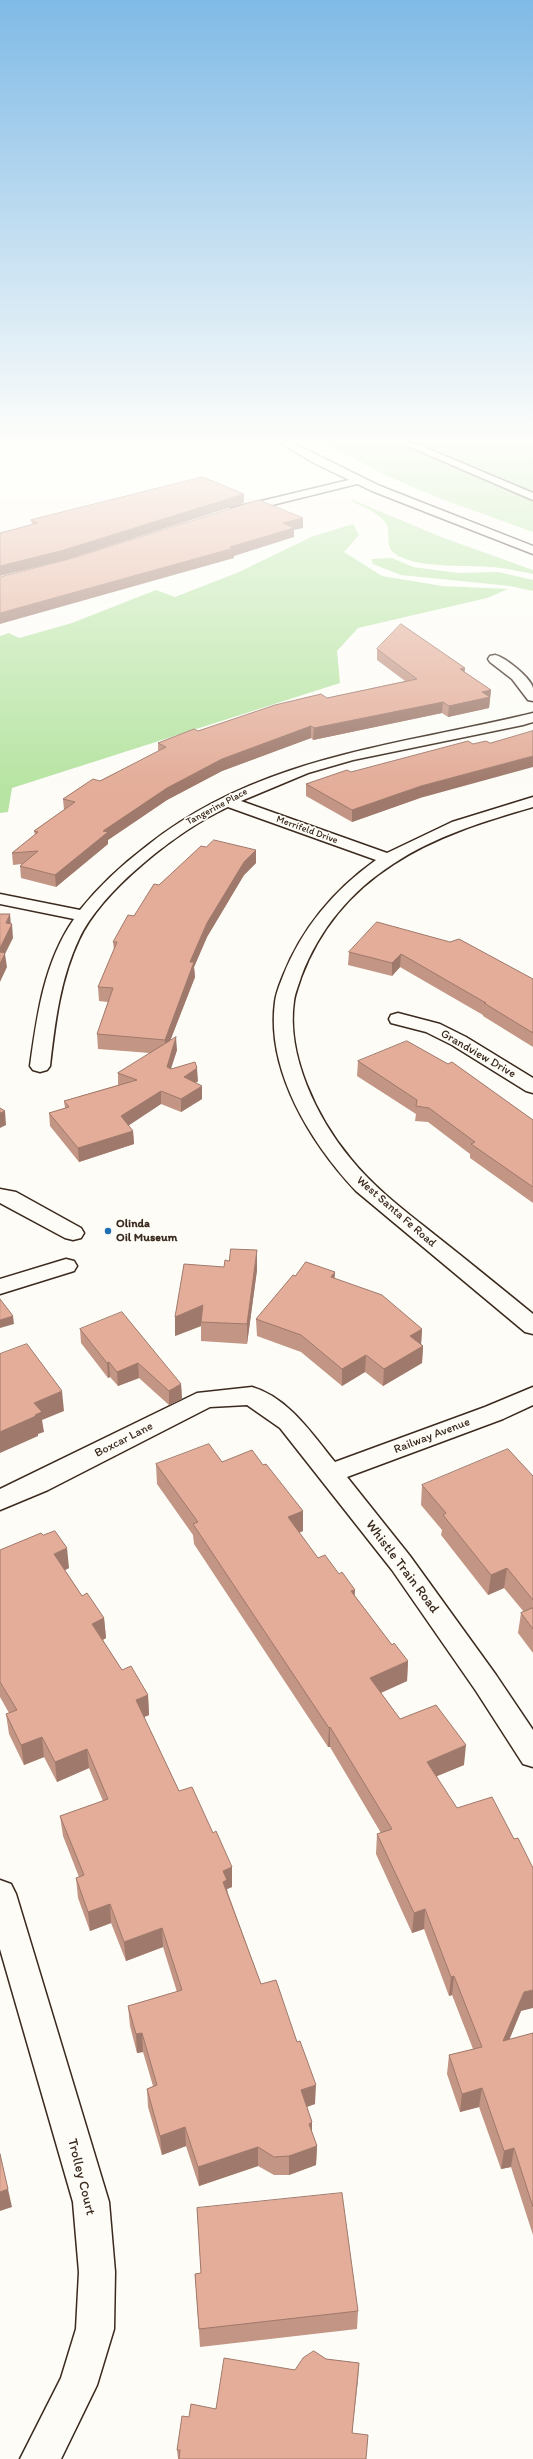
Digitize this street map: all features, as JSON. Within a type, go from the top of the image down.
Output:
[{"type":"street","points":[[495,659],[517,676],[533,697]]},
{"type":"street","name":"Tangerine Place","points":[[40,1066],[49,997],[70,938],[110,887],[150,849],[175,830],[226,801],[266,782],[330,760],[533,717]]},
{"type":"street","name":"Merrifeld Drive","points":[[226,801],[389,859]]},
{"type":"street","name":"West Santa Fe Road","points":[[533,802],[450,828],[389,859],[339,898],[314,930],[295,968],[284,1002],[286,1045],[300,1094],[332,1149],[359,1181],[383,1204],[533,1326]]},
{"type":"street","points":[[0,899],[86,916]]},
{"type":"street","name":"Grandview Drive","points":[[398,1019],[433,1028],[459,1041],[533,1087]]},
{"type":"street","points":[[0,1196],[8,1197],[73,1233]]},
{"type":"street","points":[[0,1287],[66,1266]]},
{"type":"street","name":"Railway Avenue","points":[[330,1474],[494,1413],[533,1395]]},
{"type":"street","name":"Whistle Train Road","points":[[252,1396],[289,1422],[401,1563],[486,1683],[533,1755]]},
{"type":"street","name":"Boxcar Lane","points":[[0,1500],[39,1483],[206,1399],[252,1396]]},
{"type":"street","name":"Trolley Court","points":[[0,1894],[90,2202],[96,2272],[93,2336],[78,2385],[40,2459]]},
{"type":"green space","points":[[268,558],[353,558],[382,576],[442,586],[508,589],[487,598],[358,628],[337,651],[340,683],[12,788],[8,812],[0,813],[0,636],[9,633],[19,638],[72,623],[156,590],[175,597],[239,572]]},
{"type":"green space","points":[[392,558],[413,567],[458,573],[498,572],[533,580],[533,591],[510,586],[401,575],[373,564],[371,559]]},
{"type":"green space","points":[[404,558],[499,558],[533,570],[533,574],[489,567],[430,564]]},
{"type":"building","points":[[0,558],[33,558],[0,566]]},
{"type":"building","points":[[73,558],[199,558],[0,613],[0,577]]},
{"type":"building","points":[[401,624],[465,668],[460,669],[491,690],[482,692],[490,697],[449,706],[443,702],[314,728],[311,726],[222,759],[167,788],[103,831],[108,832],[55,875],[20,866],[38,851],[12,853],[38,832],[34,831],[75,802],[63,799],[93,779],[100,781],[166,747],[158,743],[194,729],[198,731],[275,705],[321,694],[327,698],[417,679],[377,649]]},
{"type":"building","points":[[533,731],[533,756],[421,786],[352,810],[306,784],[347,770],[351,772],[468,741],[473,744],[486,741],[490,743]]},
{"type":"building","points":[[214,840],[256,850],[244,862],[207,923],[190,962],[194,962],[165,1040],[97,1034],[113,988],[98,987],[117,942],[113,942],[128,915],[134,916],[154,884],[159,885],[201,846],[206,847]]},
{"type":"building","points":[[0,914],[10,914],[6,923],[12,924],[0,948]]},
{"type":"building","points":[[377,922],[450,942],[459,939],[533,979],[533,1033],[484,1003],[486,1003],[401,954],[392,963],[349,952]]},
{"type":"building","points":[[0,952],[5,953],[0,964]]},
{"type":"building","points":[[176,1037],[167,1067],[171,1069],[195,1062],[197,1068],[184,1077],[202,1086],[181,1099],[161,1091],[121,1116],[133,1131],[78,1148],[49,1113],[69,1107],[64,1101],[137,1080],[118,1073]]},
{"type":"building","points":[[407,1041],[448,1064],[452,1062],[533,1120],[533,1187],[471,1144],[475,1142],[429,1108],[416,1106],[417,1100],[358,1061]]},
{"type":"building","points":[[0,1108],[5,1111],[0,1113]]},
{"type":"building","points":[[231,1249],[257,1250],[247,1324],[201,1322],[203,1305],[175,1317],[184,1264],[224,1267],[225,1260],[229,1261]]},
{"type":"building","points":[[306,1262],[335,1272],[331,1277],[382,1295],[422,1329],[410,1336],[423,1346],[384,1369],[366,1355],[342,1369],[301,1335],[256,1319],[293,1275],[295,1276]]},
{"type":"building","points":[[0,1299],[13,1316],[0,1320]]},
{"type":"building","points":[[122,1312],[181,1384],[169,1391],[138,1363],[117,1372],[109,1362],[107,1363],[80,1329]]},
{"type":"building","points":[[27,1344],[62,1391],[34,1403],[42,1412],[35,1415],[36,1416],[0,1432],[0,1354]]},
{"type":"building","points":[[209,1444],[222,1462],[252,1450],[263,1465],[266,1464],[303,1511],[288,1517],[318,1558],[325,1555],[339,1574],[342,1572],[355,1590],[351,1591],[392,1645],[394,1643],[408,1661],[370,1678],[400,1719],[436,1705],[466,1745],[427,1762],[457,1808],[492,1797],[514,1839],[518,1838],[533,1868],[533,1990],[524,1992],[503,2041],[533,2033],[533,2207],[514,2148],[504,2151],[482,2088],[462,2094],[449,2055],[482,2047],[454,1976],[451,1977],[425,1909],[414,1913],[377,1834],[392,1829],[330,1727],[329,1728],[193,1524],[198,1522],[156,1464]]},
{"type":"building","points":[[508,1449],[533,1476],[533,1600],[507,1568],[491,1575],[443,1515],[446,1513],[422,1485]]},
{"type":"building","points":[[55,1531],[67,1548],[54,1554],[82,1596],[87,1593],[104,1618],[92,1624],[122,1670],[131,1666],[148,1695],[136,1700],[179,1791],[192,1787],[213,1833],[216,1831],[232,1867],[223,1871],[227,1880],[223,1882],[261,1984],[276,1980],[297,2042],[300,2041],[316,2085],[301,2090],[312,2122],[309,2124],[317,2146],[289,2156],[274,2157],[258,2147],[198,2167],[185,2127],[160,2136],[147,2089],[157,2085],[142,2033],[136,2034],[128,2006],[182,1990],[162,1928],[124,1942],[110,1904],[88,1912],[76,1878],[84,1875],[60,1816],[108,1799],[87,1749],[55,1762],[42,1737],[21,1745],[6,1714],[17,1710],[0,1682],[0,1550],[41,1533],[43,1535]]},
{"type":"building","points":[[533,1608],[533,1629],[521,1613]]},
{"type":"building","points":[[0,2154],[8,2189],[0,2192]]},
{"type":"building","points":[[342,2193],[358,2311],[199,2329],[195,2274],[201,2273],[197,2208]]},
{"type":"building","points":[[314,2351],[326,2359],[359,2363],[352,2433],[368,2435],[366,2459],[179,2459],[180,2450],[177,2450],[182,2416],[189,2417],[191,2404],[216,2409],[224,2358],[295,2370],[303,2358]]},
{"type":"place","name":"Olinda Oil Museum","points":[[108,1231]]}]
